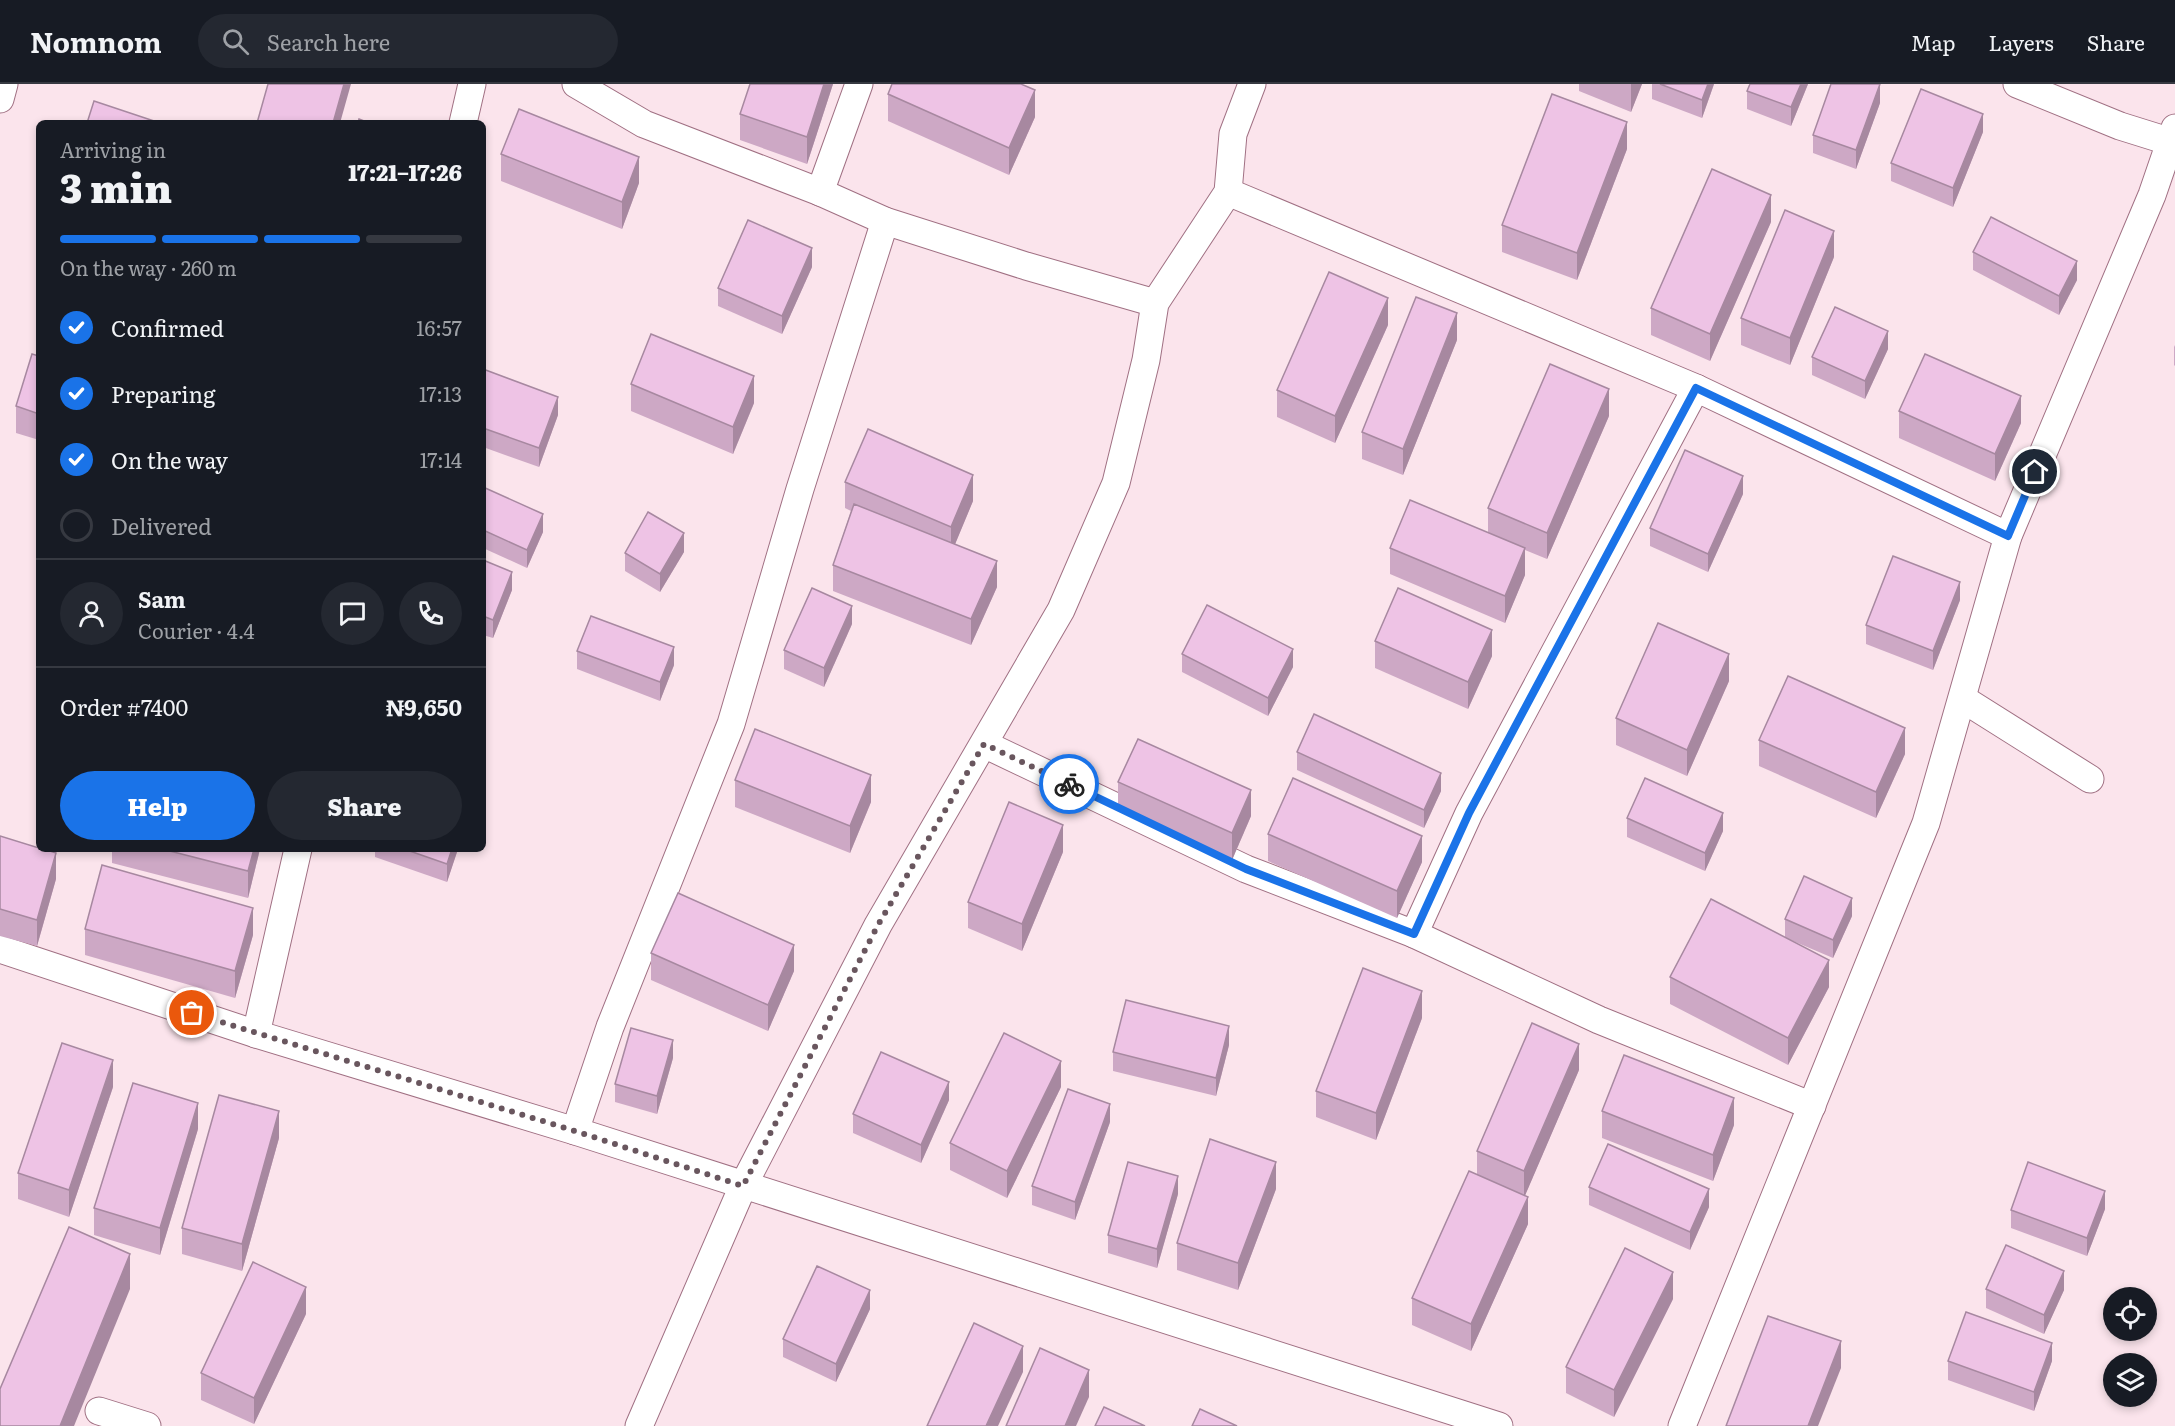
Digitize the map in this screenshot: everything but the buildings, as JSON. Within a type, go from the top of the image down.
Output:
[{"type":"street","points":[[0,99],[4,84]]},
{"type":"street","points":[[464,120],[472,84]]},
{"type":"street","points":[[576,84],[644,124],[820,192],[885,220],[1155,303]]},
{"type":"street","points":[[820,192],[859,84]]},
{"type":"street","points":[[639,1426],[743,1186],[878,925],[1061,610],[1116,483],[1146,360],[1155,303],[1228,192],[1233,134],[1252,84]]},
{"type":"street","points":[[1682,1426],[1926,823],[2008,536],[2152,195],[2172,134],[2120,126],[2017,84]]},
{"type":"street","points":[[1228,192],[1696,388],[2008,536]]},
{"type":"street","points":[[575,1131],[610,1026],[731,724],[800,489],[885,220]]},
{"type":"street","points":[[1414,934],[1469,813],[1696,388]]},
{"type":"street","points":[[1963,699],[2090,779]]},
{"type":"street","points":[[984,744],[1246,869],[1414,934],[1599,1020],[1812,1106]]},
{"type":"street","points":[[255,1034],[297,852]]},
{"type":"street","points":[[0,949],[255,1034],[575,1131],[1499,1426]]},
{"type":"street","points":[[99,1411],[147,1426]]},
{"type":"way so far","points":[[192,1013],[575,1131],[743,1186],[878,925],[984,744],[1069,784]]},
{"type":"route","points":[[1069,784],[1246,869],[1414,934],[1469,813],[1696,388],[2008,536],[2035,472]]}]
